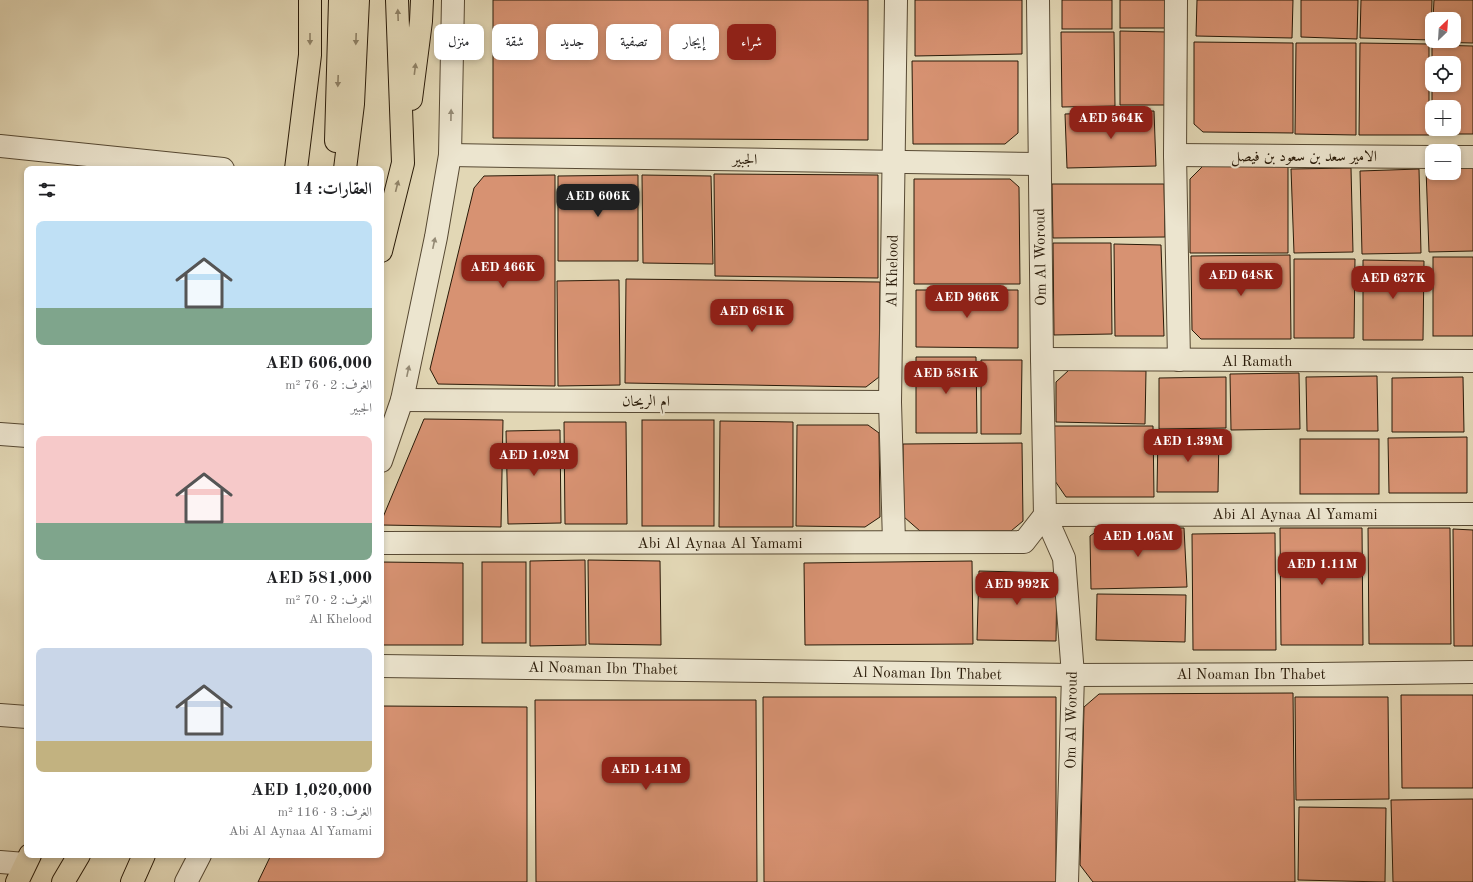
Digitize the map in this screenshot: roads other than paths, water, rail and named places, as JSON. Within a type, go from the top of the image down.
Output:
[{"type":"main road","points":[[296,166],[310,55],[310,0]]},
{"type":"main road","points":[[336,166],[340,0]]},
{"type":"main road","points":[[345,166],[353,104],[358,0]]},
{"type":"main road","points":[[397,0],[403,164]]},
{"type":"main road","points":[[384,239],[403,164],[421,21],[422,0]]},
{"type":"main road","points":[[63,882],[77,858]]},
{"type":"main road","points":[[75,882],[85,858]]},
{"type":"main road","points":[[132,882],[143,858]]},
{"type":"street","points":[[384,453],[402,400],[436,237],[450,154],[454,0]]},
{"type":"street","name":"Al Khelood","points":[[894,542],[890,402],[896,0]]},
{"type":"street","name":"Om Al Woroud","points":[[1038,0],[1039,164],[1045,515],[1064,558],[1073,674],[1067,882]]},
{"type":"street","points":[[1176,0],[1175,155],[1179,360]]},
{"type":"street","points":[[0,146],[194,166]]},
{"type":"street","name":"الجبير","points":[[450,154],[1039,164]]},
{"type":"street","name":"الامير سعد بن سعود بن فيصل","points":[[1175,155],[1425,157]]},
{"type":"street","points":[[1461,157],[1473,157]]},
{"type":"street","name":"Al Ramath","points":[[1042,359],[1473,361]]},
{"type":"street","name":"ام الريحان","points":[[402,400],[890,402]]},
{"type":"street","points":[[0,434],[24,436]]},
{"type":"street","name":"Abi Al Aynaa Al Yamami","points":[[384,543],[1024,542],[1045,515],[1473,514]]},
{"type":"street","name":"Al Noaman Ibn Thabet","points":[[384,666],[1073,674],[1317,674],[1473,672]]},
{"type":"street","points":[[0,715],[24,717]]},
{"type":"street","points":[[186,882],[198,858]]},
{"type":"street","points":[[0,862],[24,867]]}]
